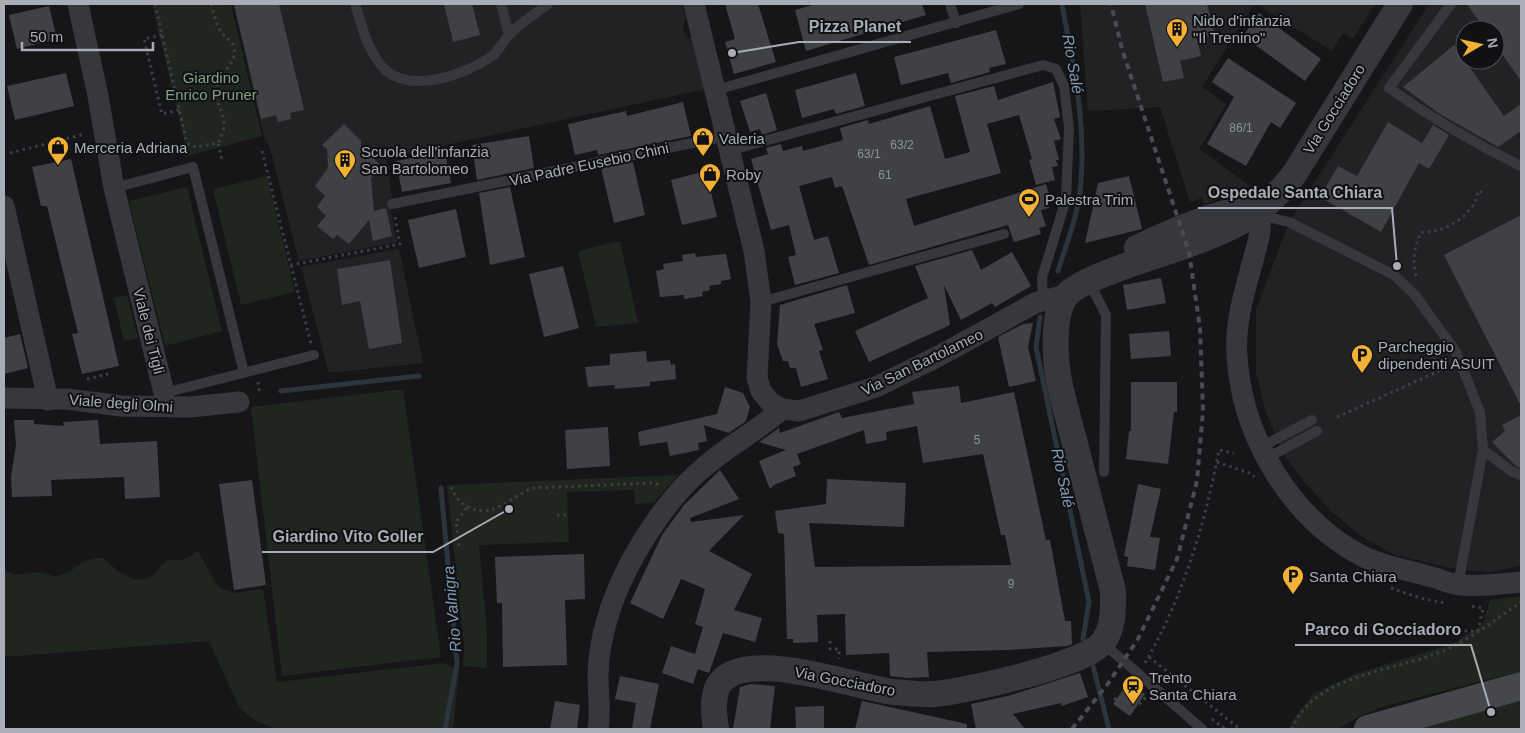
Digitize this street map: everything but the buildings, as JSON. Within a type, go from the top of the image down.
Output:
[{"type":"main road","points":[[1368,729],[1521,686]]},
{"type":"street","name":"Viale dei Tigli","points":[[78,4],[98,96],[114,188],[164,393]]},
{"type":"street","points":[[598,729],[604,709],[598,674],[609,613],[646,535],[677,493],[702,468],[767,422],[782,409],[770,402],[761,391],[757,378],[761,302],[754,250],[694,4]]},
{"type":"street","name":"Via Gocciadoro","points":[[1054,298],[1095,277],[1122,256],[1166,233],[1203,219],[1244,208],[1260,211],[1280,192],[1295,173],[1400,4]]},
{"type":"street","points":[[1260,211],[1260,235],[1242,298],[1237,327],[1237,354],[1246,412],[1266,456],[1303,509],[1343,544],[1366,557],[1396,570],[1428,576],[1458,585],[1479,586],[1521,582]]},
{"type":"street","points":[[5,218],[48,400]]},
{"type":"street","points":[[1054,298],[1057,316],[1056,355],[1065,405],[1112,591],[1113,611],[1110,630],[1103,642]]},
{"type":"street","name":"Via San Bartolameo","points":[[782,409],[799,411],[813,408],[876,387],[1054,298]]},
{"type":"street","name":"Viale degli Olmi","points":[[4,398],[67,399],[121,406],[174,407],[239,402]]},
{"type":"street","name":"Via Gocciadoro","points":[[716,729],[713,702],[718,686],[732,674],[748,669],[794,670],[892,692],[935,694],[988,684],[1062,664],[1095,650],[1103,642]]},
{"type":"lane","points":[[355,4],[364,30],[380,65],[400,78],[413,81],[430,81],[470,68],[494,55],[509,34],[548,4]]},
{"type":"lane","points":[[501,4],[509,34]]},
{"type":"lane","points":[[950,4],[956,23]]},
{"type":"lane","points":[[716,90],[1019,4]]},
{"type":"lane","points":[[1451,4],[1389,88],[1415,107],[1521,166]]},
{"type":"lane","name":"Via Padre Eusebio Chini","points":[[392,204],[729,143],[1043,65],[1056,69],[1064,86],[1069,128],[1066,199],[1042,278],[1054,298]]},
{"type":"lane","points":[[114,188],[193,167],[244,373]]},
{"type":"lane","points":[[1260,211],[1289,222],[1394,275],[1415,295],[1456,352],[1480,412],[1483,450],[1458,585]]},
{"type":"lane","points":[[761,302],[1004,234]]},
{"type":"lane","points":[[1095,277],[1106,315],[1104,472]]},
{"type":"lane","name":"Viale dei Tigli","points":[[164,393],[314,355]]},
{"type":"lane","points":[[1266,456],[1312,420]]},
{"type":"lane","points":[[1266,456],[1317,431]]},
{"type":"lane","points":[[1483,450],[1511,471],[1521,475]]},
{"type":"lane","points":[[1103,642],[1202,729]]},
{"type":"path","points":[[155,4],[179,110],[189,145],[196,147],[218,142]]},
{"type":"path","points":[[211,4],[222,33],[230,38],[234,49],[232,62],[216,86],[217,98],[225,121],[224,132],[218,142],[222,160]]},
{"type":"path","points":[[162,35],[144,39],[162,114],[179,110]]},
{"type":"path","points":[[10,153],[78,136]]},
{"type":"path","points":[[262,151],[314,355]]},
{"type":"path","points":[[1419,283],[1413,261],[1414,247],[1421,232],[1433,233],[1440,230],[1471,210],[1477,200],[1478,191],[1482,192]]},
{"type":"path","points":[[291,265],[400,244],[392,204]]},
{"type":"path","points":[[1337,417],[1439,371],[1433,356],[1436,355],[1441,364]]},
{"type":"path","points":[[87,378],[112,373]]},
{"type":"path","points":[[257,383],[260,395]]},
{"type":"path","points":[[1234,453],[1219,450],[1196,548],[1161,633],[1149,657],[1240,729]]},
{"type":"path","points":[[451,487],[454,494],[467,507],[476,510],[495,509],[526,490],[542,487],[651,483],[677,493]]},
{"type":"path","points":[[459,546],[456,522],[467,507]]},
{"type":"path","points":[[557,515],[568,515]]},
{"type":"path","points":[[1292,729],[1314,699],[1356,678],[1453,647],[1521,602]]},
{"type":"path","points":[[1458,631],[1478,631]]},
{"type":"path","points":[[830,640],[830,649],[839,649],[839,660]]},
{"type":"path","points":[[1124,705],[1135,689],[1150,700]]},
{"type":"path","points":[[1114,698],[1129,708],[1132,704],[1138,707],[1145,696]]},
{"type":"shaded area","points":[[233,4],[682,4],[686,20],[683,27],[686,37],[693,38],[706,89],[386,158],[392,197],[389,203],[397,242],[299,261],[270,148],[265,140]]},
{"type":"shaded area","points":[[1080,4],[1254,4],[1202,87],[1227,104],[1199,149],[1250,186],[1204,205],[1202,198],[1190,202],[1160,107],[1088,111]]},
{"type":"shaded area","points":[[1256,4],[1375,4],[1353,39],[1343,33],[1332,51]]},
{"type":"shaded area","points":[[1429,4],[1521,4],[1521,566],[1489,572],[1461,570],[1397,556],[1362,537],[1331,511],[1305,483],[1284,455],[1265,410],[1256,372],[1256,310],[1289,222]]},
{"type":"shaded area","points":[[399,249],[423,363],[329,373],[301,267]]},
{"type":"green space","name":"Giardino Enrico Pruner","points":[[152,4],[231,4],[262,136],[188,156]]},
{"type":"green space","points":[[267,176],[295,292],[241,305],[213,189]]},
{"type":"green space","points":[[187,187],[222,331],[165,346],[129,201]]},
{"type":"green space","points":[[620,241],[638,323],[596,327],[578,251]]},
{"type":"green space","points":[[127,295],[138,338],[124,341],[114,298]]},
{"type":"green space","points":[[403,389],[441,657],[282,676],[251,407]]},
{"type":"green space","points":[[678,475],[654,503],[635,504],[634,490],[567,492],[569,542],[479,545],[487,631],[487,668],[463,666],[464,645],[447,485]]},
{"type":"green space","points":[[198,551],[218,587],[234,593],[263,589],[277,682],[444,663],[459,671],[453,729],[275,729],[251,718],[239,707],[209,641],[4,657],[4,570],[15,574],[42,573],[58,576],[89,560],[103,558],[118,571],[129,577],[142,580],[153,575],[167,561],[182,559]]},
{"type":"green space","points":[[1521,596],[1521,671],[1385,706],[1362,715],[1338,729],[1289,729],[1292,721],[1313,694],[1352,675],[1452,644],[1483,624],[1490,600]]},
{"type":"green space","points":[[1521,696],[1521,729],[1398,729]]},
{"type":"waterway","name":"Rio Salé","points":[[1058,271],[1078,205],[1082,159],[1078,92],[1062,4]]},
{"type":"waterway","name":"Rio Salé","points":[[1040,317],[1036,347],[1089,602],[1083,639]]},
{"type":"waterway","name":"Rio Valnigra","points":[[281,391],[419,376]]},
{"type":"waterway","name":"Rio Valnigra","points":[[441,488],[457,664],[445,729]]},
{"type":"waterway","name":"Rio Salé","points":[[1093,666],[1109,729]]},
{"type":"railway","points":[[1072,729],[1107,685],[1138,639],[1177,559],[1197,481],[1203,411],[1200,328],[1189,252],[1122,49],[1111,4]]},
{"type":"place","name":"Nido d'infanzia \"Il Trenino\"","points":[[1177,48]]},
{"type":"place","name":"Pizza Planet","points":[[732,53]]},
{"type":"place","name":"Valeria","points":[[703,157]]},
{"type":"place","name":"Merceria Adriana","points":[[58,166]]},
{"type":"place","name":"Scuola dell'infanzia San Bartolomeo","points":[[345,179]]},
{"type":"place","name":"Roby","points":[[710,193]]},
{"type":"place","name":"Palestra Trim","points":[[1029,218]]},
{"type":"place","name":"Ospedale Santa Chiara","points":[[1397,266]]},
{"type":"place","name":"Parcheggio dipendenti ASUIT","points":[[1362,374]]},
{"type":"place","name":"Giardino Vito Goller","points":[[509,509]]},
{"type":"place","name":"Santa Chiara","points":[[1293,595]]},
{"type":"place","name":"Trento Santa Chiara","points":[[1133,705]]},
{"type":"place","name":"Parco di Gocciadoro","points":[[1491,712]]}]
